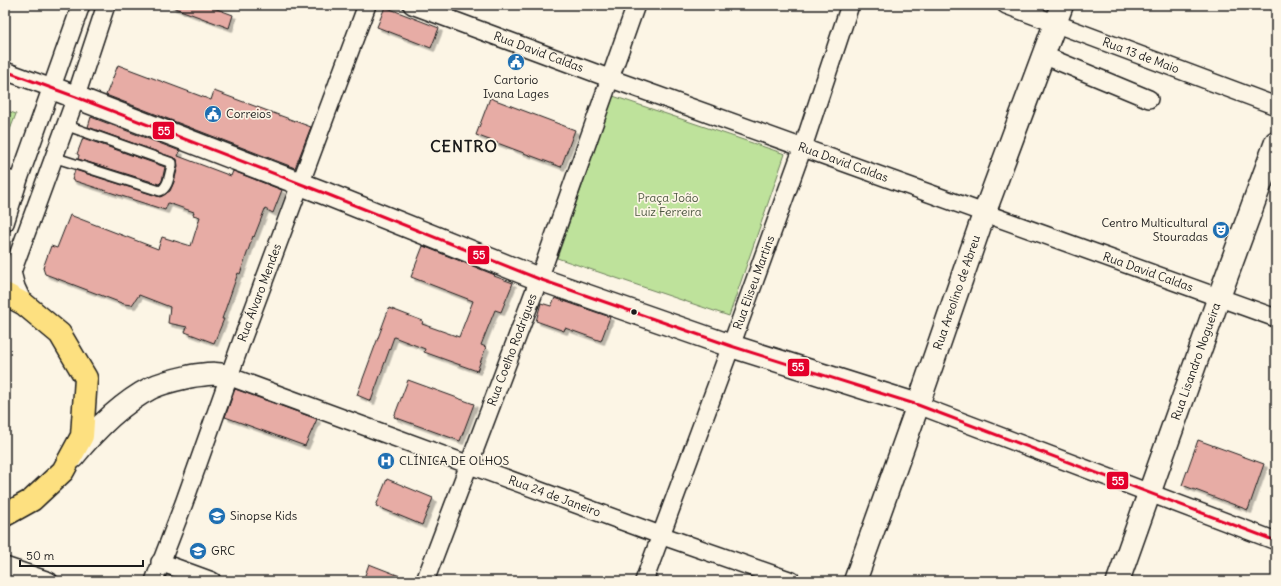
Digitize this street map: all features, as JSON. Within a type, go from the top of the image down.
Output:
[{"type":"main road","points":[[5,294],[24,304],[60,334],[86,378],[82,436],[63,471],[32,500],[5,515]]},
{"type":"street","points":[[5,223],[13,180],[52,88],[81,5]]},
{"type":"street","points":[[24,304],[16,287],[12,272],[76,97],[106,5]]},
{"type":"street","name":"Rua Álvaro Mendes","points":[[154,581],[160,562],[184,503],[228,376],[367,5]]},
{"type":"street","name":"Rua David Caldas","points":[[412,5],[611,79],[1276,318]]},
{"type":"street","name":"Rua Coelho Rodrigues","points":[[425,581],[468,463],[539,279],[636,5]]},
{"type":"street","name":"Rua Eliseu Martins","points":[[644,581],[803,147],[850,5]]},
{"type":"street","name":"Rua 13 de Maio","points":[[1006,5],[1059,14],[1276,106]]},
{"type":"street","name":"Rua Areolino de Abreu","points":[[855,581],[984,214],[1059,14]]},
{"type":"street","points":[[1043,55],[1149,99]]},
{"type":"street","points":[[5,71],[301,184],[539,279],[731,346],[918,405],[1276,541]]},
{"type":"street","name":"Rua Lisandro Nogueira","points":[[1118,581],[1276,142]]},
{"type":"street","points":[[13,180],[39,196]]},
{"type":"street","points":[[63,471],[79,450],[125,404],[152,388],[182,378],[216,372],[228,376]]},
{"type":"street","name":"Rua 24 de Janeiro","points":[[228,376],[468,463],[660,535],[792,581]]},
{"type":"street","points":[[160,562],[212,581]]},
{"type":"street","points":[[5,566],[50,581]]},
{"type":"lane","points":[[53,157],[160,191],[165,189],[167,186],[172,163],[65,125]]},
{"type":"green space","name":"Praça João Luiz Ferreira","points":[[613,96],[785,154],[729,316],[557,258]]},
{"type":"green space","points":[[5,110],[16,114],[5,143]]},
{"type":"building","points":[[172,5],[206,5],[233,15],[229,28],[172,7]]},
{"type":"building","points":[[385,7],[439,28],[431,48],[377,27]]},
{"type":"building","name":"Correios","points":[[118,65],[211,100],[214,91],[311,127],[295,168],[106,95]]},
{"type":"building","points":[[490,98],[575,130],[561,167],[476,135]]},
{"type":"building","points":[[91,117],[180,151],[178,156],[231,176],[233,171],[282,190],[273,213],[265,209],[254,237],[253,236],[240,274],[238,273],[222,319],[224,319],[214,343],[185,332],[187,327],[168,323],[170,307],[139,295],[132,305],[124,304],[45,274],[43,268],[51,246],[57,248],[70,215],[158,249],[162,237],[191,246],[200,217],[193,215],[194,212],[168,203],[165,210],[72,180],[75,170],[160,197],[170,191],[174,182],[178,166],[177,159],[88,127]]},
{"type":"building","points":[[83,138],[165,167],[162,181],[159,184],[78,159],[79,155],[77,154]]},
{"type":"building","points":[[423,246],[513,283],[501,312],[495,310],[481,345],[486,347],[477,371],[424,352],[425,349],[394,337],[371,401],[357,395],[389,308],[423,321],[422,324],[459,337],[473,301],[411,277]]},
{"type":"building","points":[[555,298],[610,317],[601,341],[565,328],[564,331],[536,321],[541,303],[551,306]]},
{"type":"building","points":[[408,380],[474,404],[460,441],[394,417]]},
{"type":"building","points":[[235,389],[317,419],[305,446],[225,417]]},
{"type":"building","points":[[1198,440],[1264,464],[1248,510],[1182,485]]},
{"type":"building","points":[[387,479],[433,498],[422,525],[376,506]]},
{"type":"building","points":[[369,564],[410,580],[410,581],[363,581]]},
{"type":"transit line","name":"55","points":[[5,71],[324,193],[539,279],[731,346],[918,405],[1276,541]]},
{"type":"place","name":"Cartorio Ivana Lages","points":[[516,62]]},
{"type":"place","name":"Correios","points":[[213,114]]},
{"type":"place","name":"Centro Multicultural Stouradas","points":[[1221,230]]},
{"type":"place","name":"CLÍNICA DE OLHOS","points":[[386,461]]},
{"type":"place","name":"Sinopse Kids","points":[[217,516]]},
{"type":"place","name":"GRC","points":[[198,551]]},
{"type":"district","name":"CENTRO","points":[[464,146]]}]
